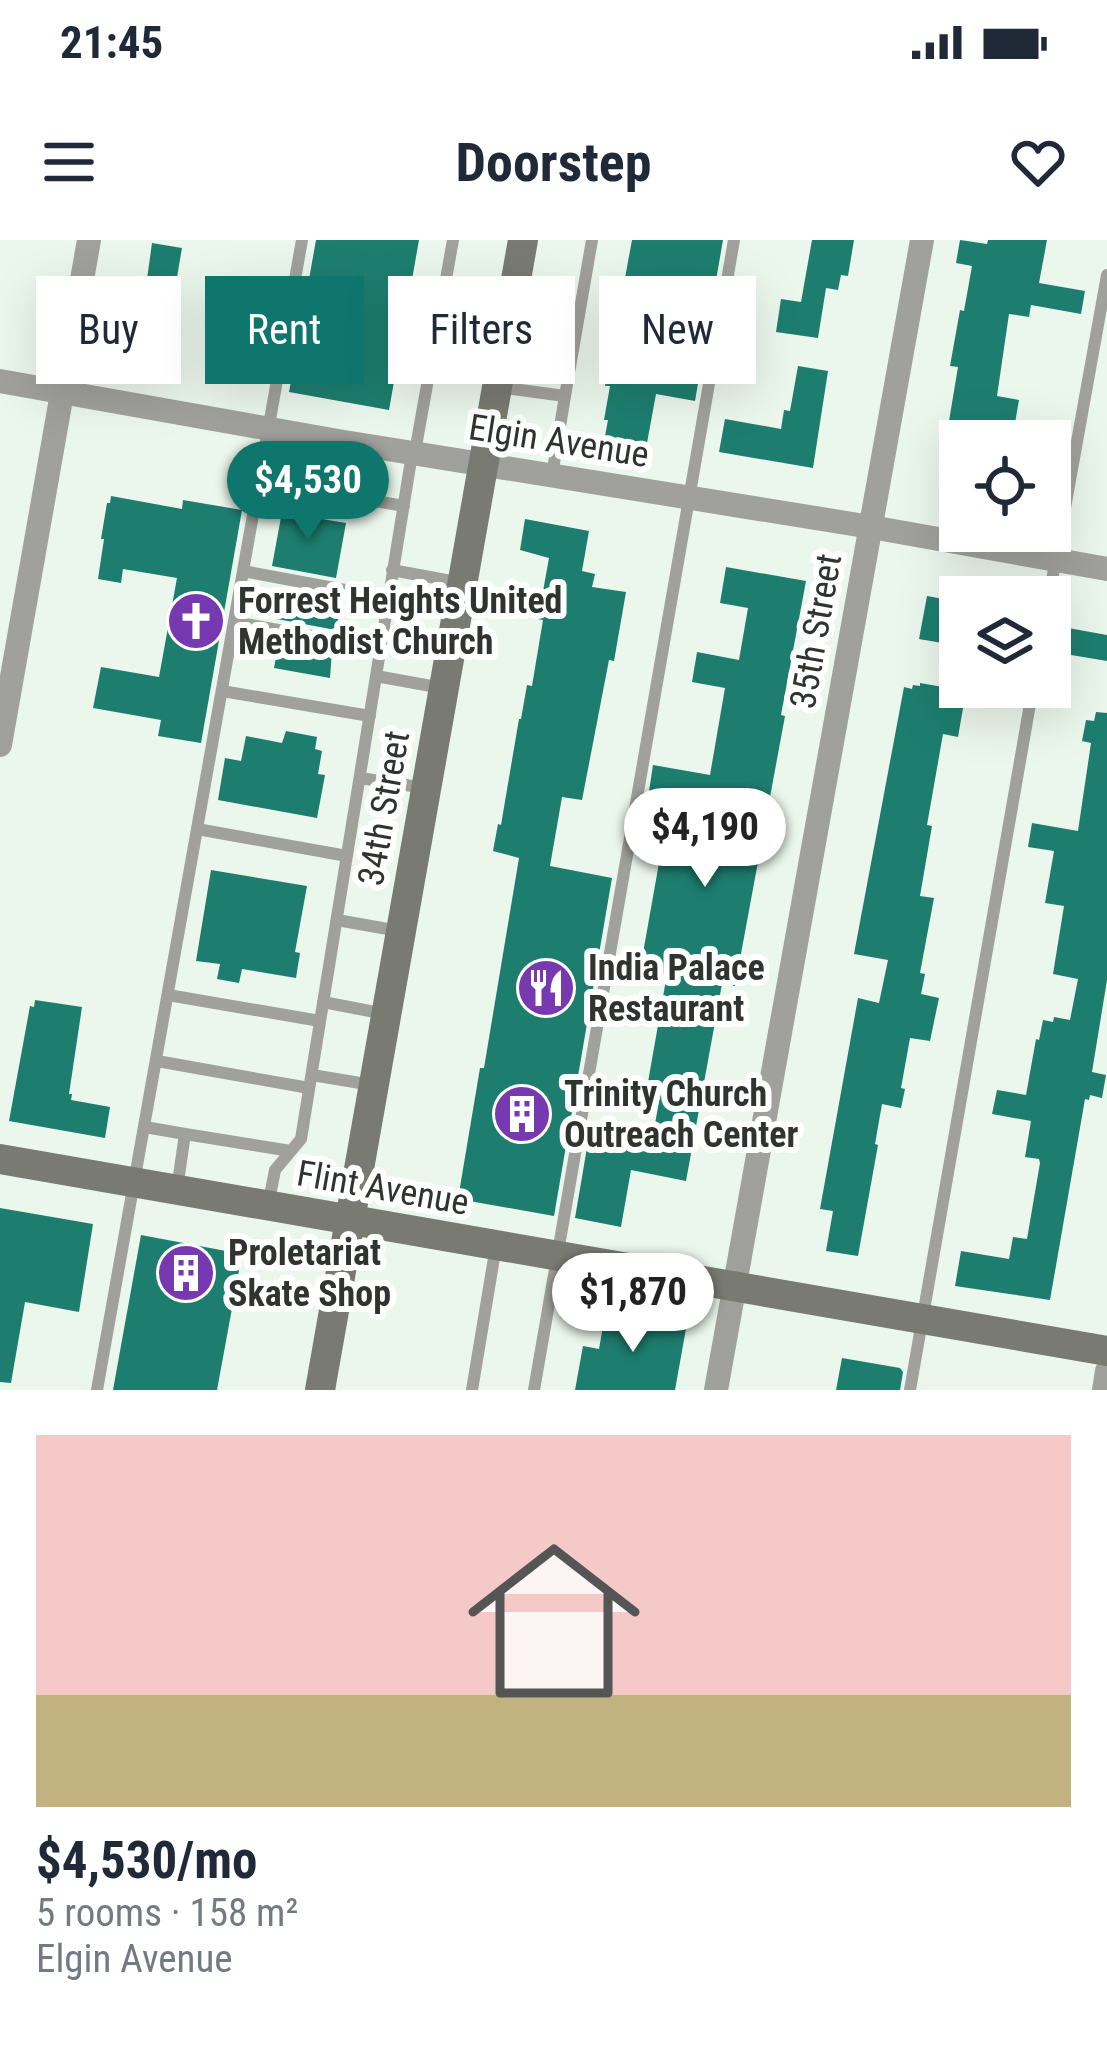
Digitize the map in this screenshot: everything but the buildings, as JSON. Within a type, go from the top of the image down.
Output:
[{"type":"main road","name":"34th Street","points":[[320,1390],[523,240]]},
{"type":"main road","name":"Flint Avenue","points":[[0,1159],[1107,1351]]},
{"type":"street","points":[[0,745],[89,240]]},
{"type":"street","name":"35th Street","points":[[716,1390],[922,240]]},
{"type":"street","name":"Elgin Avenue","points":[[0,381],[1107,569]]},
{"type":"street","points":[[1104,1390],[1107,1371]]},
{"type":"lane","points":[[98,1390],[302,240]]},
{"type":"lane","points":[[268,1206],[275,1170],[301,1139],[392,570],[453,240]]},
{"type":"lane","points":[[552,476],[592,240]]},
{"type":"lane","points":[[534,1390],[734,240]]},
{"type":"lane","points":[[1053,576],[1107,275]]},
{"type":"lane","points":[[496,387],[565,396]]},
{"type":"lane","points":[[259,481],[404,506]]},
{"type":"lane","points":[[392,570],[462,584]]},
{"type":"lane","points":[[244,571],[388,598]]},
{"type":"lane","points":[[234,622],[379,648]]},
{"type":"lane","points":[[376,676],[443,688]]},
{"type":"lane","points":[[222,691],[370,716]]},
{"type":"lane","points":[[910,1390],[1030,708]]},
{"type":"lane","points":[[360,778],[426,788]]},
{"type":"lane","points":[[197,830],[347,856]]},
{"type":"lane","points":[[337,920],[401,932]]},
{"type":"lane","points":[[168,994],[320,1021]]},
{"type":"lane","points":[[323,1002],[386,1014]]},
{"type":"lane","points":[[157,1060],[310,1082],[374,1085]]},
{"type":"lane","points":[[145,1127],[291,1151]]},
{"type":"lane","points":[[176,1190],[185,1133]]},
{"type":"lane","points":[[472,1390],[496,1246]]},
{"type":"place","name":"Forrest Heights United Methodist Church","points":[[196,621]]},
{"type":"place","name":"India Palace Restaurant","points":[[546,988]]},
{"type":"place","name":"Trinity Church Outreach Center","points":[[522,1114]]},
{"type":"place","name":"Proletariat Skate Shop","points":[[186,1273]]}]
